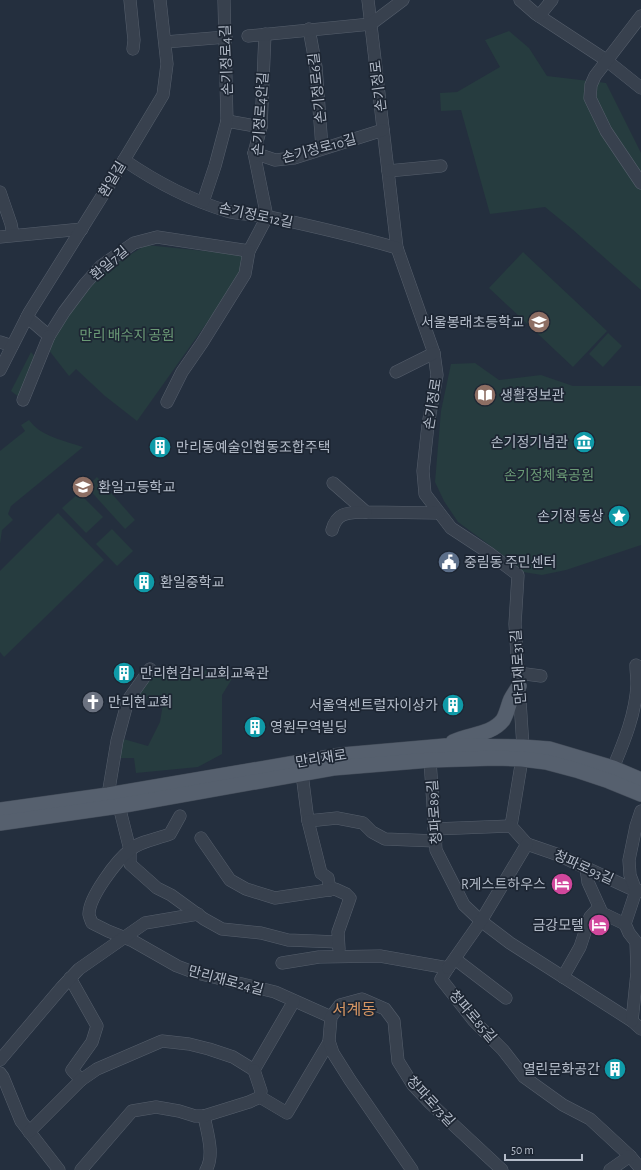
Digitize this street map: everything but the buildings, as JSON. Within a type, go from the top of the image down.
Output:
[{"type":"main road","points":[[445,746],[460,739],[488,731],[497,726],[508,710],[519,680]]},
{"type":"main road","points":[[445,746],[472,752],[474,759]]},
{"type":"main road","name":"만리재로","points":[[0,810],[108,795],[342,755],[445,746],[523,753],[546,762],[609,781],[641,794]]},
{"type":"main road","name":"만리재로","points":[[0,823],[119,806],[302,774],[366,765],[430,760],[474,759],[549,749],[613,768],[641,780]]},
{"type":"street","points":[[130,0],[134,40],[133,49]]},
{"type":"street","name":"환일길","points":[[0,370],[27,317],[163,94],[167,64],[160,0]]},
{"type":"street","name":"손기정로4길","points":[[203,202],[228,121],[224,0]]},
{"type":"street","name":"손기정로","points":[[368,0],[397,248],[434,353],[437,375],[428,425],[423,471],[425,494],[451,528],[489,553],[518,575]]},
{"type":"street","points":[[248,36],[371,24],[403,0]]},
{"type":"street","points":[[520,0],[539,16],[606,60],[641,88]]},
{"type":"street","points":[[539,16],[552,0]]},
{"type":"street","points":[[641,16],[606,60],[593,80],[590,98],[606,131],[641,184]]},
{"type":"street","name":"손기정로6길","points":[[309,30],[316,67],[322,148]]},
{"type":"street","name":"손기정로4안길","points":[[265,34],[260,127],[254,153],[267,217]]},
{"type":"street","points":[[164,42],[226,37]]},
{"type":"street","points":[[228,121],[260,127]]},
{"type":"street","name":"손기정로10길","points":[[254,153],[275,160],[294,158],[383,130]]},
{"type":"street","name":"손기정로12길","points":[[124,160],[140,171],[184,196],[229,212],[267,217],[346,234],[397,248]]},
{"type":"street","points":[[388,171],[441,166]]},
{"type":"street","points":[[0,192],[12,224],[13,235]]},
{"type":"street","points":[[167,402],[182,372],[246,274],[249,252],[267,217]]},
{"type":"street","points":[[0,237],[82,229]]},
{"type":"street","name":"환일7길","points":[[23,400],[49,336],[77,295],[101,266],[134,242],[157,237],[249,252]]},
{"type":"street","points":[[27,317],[49,336]]},
{"type":"street","points":[[0,342],[12,346]]},
{"type":"street","points":[[396,372],[434,353]]},
{"type":"street","points":[[333,483],[366,512]]},
{"type":"street","points":[[332,530],[333,524],[338,517],[344,513],[439,513]]},
{"type":"street","name":"만리재로31길","points":[[518,575],[515,624],[523,753]]},
{"type":"street","points":[[613,768],[634,708],[637,684],[636,665],[641,668]]},
{"type":"street","points":[[108,795],[117,741],[128,700],[150,669]]},
{"type":"street","points":[[519,680],[541,676]]},
{"type":"street","points":[[434,829],[510,826],[523,753]]},
{"type":"street","name":"청파로89길","points":[[430,760],[436,850],[464,905],[481,922],[510,943],[636,1025]]},
{"type":"street","points":[[302,774],[308,821],[321,874],[328,878],[330,890]]},
{"type":"street","points":[[119,806],[130,850],[130,864],[157,888],[171,895],[222,929],[261,933],[288,940],[338,942]]},
{"type":"street","points":[[625,924],[638,891],[630,875],[629,860],[636,826],[641,812]]},
{"type":"street","name":"만리재로24길","points":[[180,816],[170,834],[140,843],[130,850],[113,868],[96,893],[89,914],[92,923],[128,939],[177,966],[193,972],[275,992],[331,1017]]},
{"type":"street","points":[[308,821],[337,818],[363,823],[372,832],[385,839],[436,841]]},
{"type":"street","name":"청파로93길","points":[[510,826],[527,844],[556,854],[638,891]]},
{"type":"street","points":[[201,838],[230,880],[246,889],[275,898],[335,889],[346,894],[350,898],[338,932],[340,957]]},
{"type":"street","points":[[506,998],[451,964],[481,922],[527,844]]},
{"type":"street","points":[[586,868],[588,882],[602,913],[625,924],[629,933],[639,942],[636,1025]]},
{"type":"street","points":[[563,977],[580,947],[590,917],[599,907]]},
{"type":"street","points":[[0,1060],[79,969],[128,939],[145,923],[198,914]]},
{"type":"street","name":"청파로85길","points":[[282,963],[319,957],[380,956],[451,964],[441,979],[474,1021],[503,1050],[524,1077],[563,1105],[590,1119],[630,1156],[641,1170]]},
{"type":"street","points":[[70,978],[97,1026],[92,1042],[72,1070],[81,1080]]},
{"type":"street","name":"청파로73길","points":[[331,1017],[340,1005],[362,1000],[385,1009],[394,1021],[398,1061],[413,1085],[430,1103],[502,1170]]},
{"type":"street","points":[[254,1070],[294,1001]]},
{"type":"street","points":[[260,1097],[287,1113],[329,1042],[331,1017]]},
{"type":"street","points":[[29,1132],[81,1080],[97,1068],[162,1041],[189,1044],[209,1049],[233,1057],[254,1070],[262,1091],[260,1097],[249,1102],[204,1116],[195,1116],[179,1111],[156,1107],[146,1107],[132,1111],[81,1170]]},
{"type":"street","points":[[329,1042],[334,1054],[350,1080],[412,1170]]},
{"type":"street","points":[[0,1073],[21,1121],[59,1170]]},
{"type":"street","points":[[204,1116],[210,1146],[209,1164],[206,1170]]},
{"type":"street","points":[[610,1170],[630,1156]]},
{"type":"green space","points":[[509,31],[529,48],[547,76],[606,83],[641,153],[641,290],[545,207],[490,214],[461,110],[441,111],[440,93],[457,92],[500,67],[485,40]]},
{"type":"green space","name":"만리 배수지 공원","points":[[146,245],[244,255],[243,272],[137,421],[105,396],[76,369],[69,376],[48,349],[59,329],[102,272]]},
{"type":"green space","points":[[523,252],[607,331],[573,367],[489,288]]},
{"type":"green space","points":[[608,333],[622,346],[603,367],[589,354]]},
{"type":"green space","points":[[31,352],[35,357],[19,397],[11,391]]},
{"type":"green space","name":"손기정체육공원","points":[[475,363],[499,380],[541,375],[573,386],[641,386],[641,545],[566,570],[542,575],[523,572],[511,561],[458,522],[444,501],[435,482],[441,411],[451,364]]},
{"type":"green space","points":[[29,420],[34,426],[46,434],[83,447],[11,506],[8,514],[13,520],[2,530],[0,544],[0,451],[25,431],[21,425]]},
{"type":"green space","points":[[97,477],[135,520],[125,529],[87,487]]},
{"type":"green space","points":[[79,493],[103,517],[86,533],[62,508]]},
{"type":"green space","points":[[58,513],[104,560],[4,657],[0,652],[0,571]]},
{"type":"green space","points":[[112,529],[133,551],[117,566],[96,544]]},
{"type":"green space","points":[[215,670],[233,677],[222,695],[222,754],[198,767],[136,773],[134,758],[118,758],[120,738],[148,746],[160,722],[163,704],[136,696],[153,675],[186,671]]},
{"type":"place","name":"서울봉래초등학교","points":[[539,322]]},
{"type":"place","name":"생활정보관","points":[[485,395]]},
{"type":"place","name":"손기정기념관","points":[[584,442]]},
{"type":"place","name":"만리동예술인협동조합주택","points":[[160,447]]},
{"type":"place","name":"환일고등학교","points":[[83,487]]},
{"type":"place","name":"손기정 동상","points":[[619,516]]},
{"type":"place","name":"중림동 주민센터","points":[[449,562]]},
{"type":"place","name":"환일중학교","points":[[144,582]]},
{"type":"place","name":"만리현감리교회교육관","points":[[124,673]]},
{"type":"place","name":"만리현교회","points":[[93,702]]},
{"type":"place","name":"서울역센트럴자이상가","points":[[453,705]]},
{"type":"place","name":"영원무역빌딩","points":[[255,727]]},
{"type":"place","name":"R게스트하우스","points":[[562,884]]},
{"type":"place","name":"금강모텔","points":[[599,925]]},
{"type":"place","name":"열린문화공간","points":[[615,1069]]},
{"type":"district","name":"서계동","points":[[354,1009]]}]
